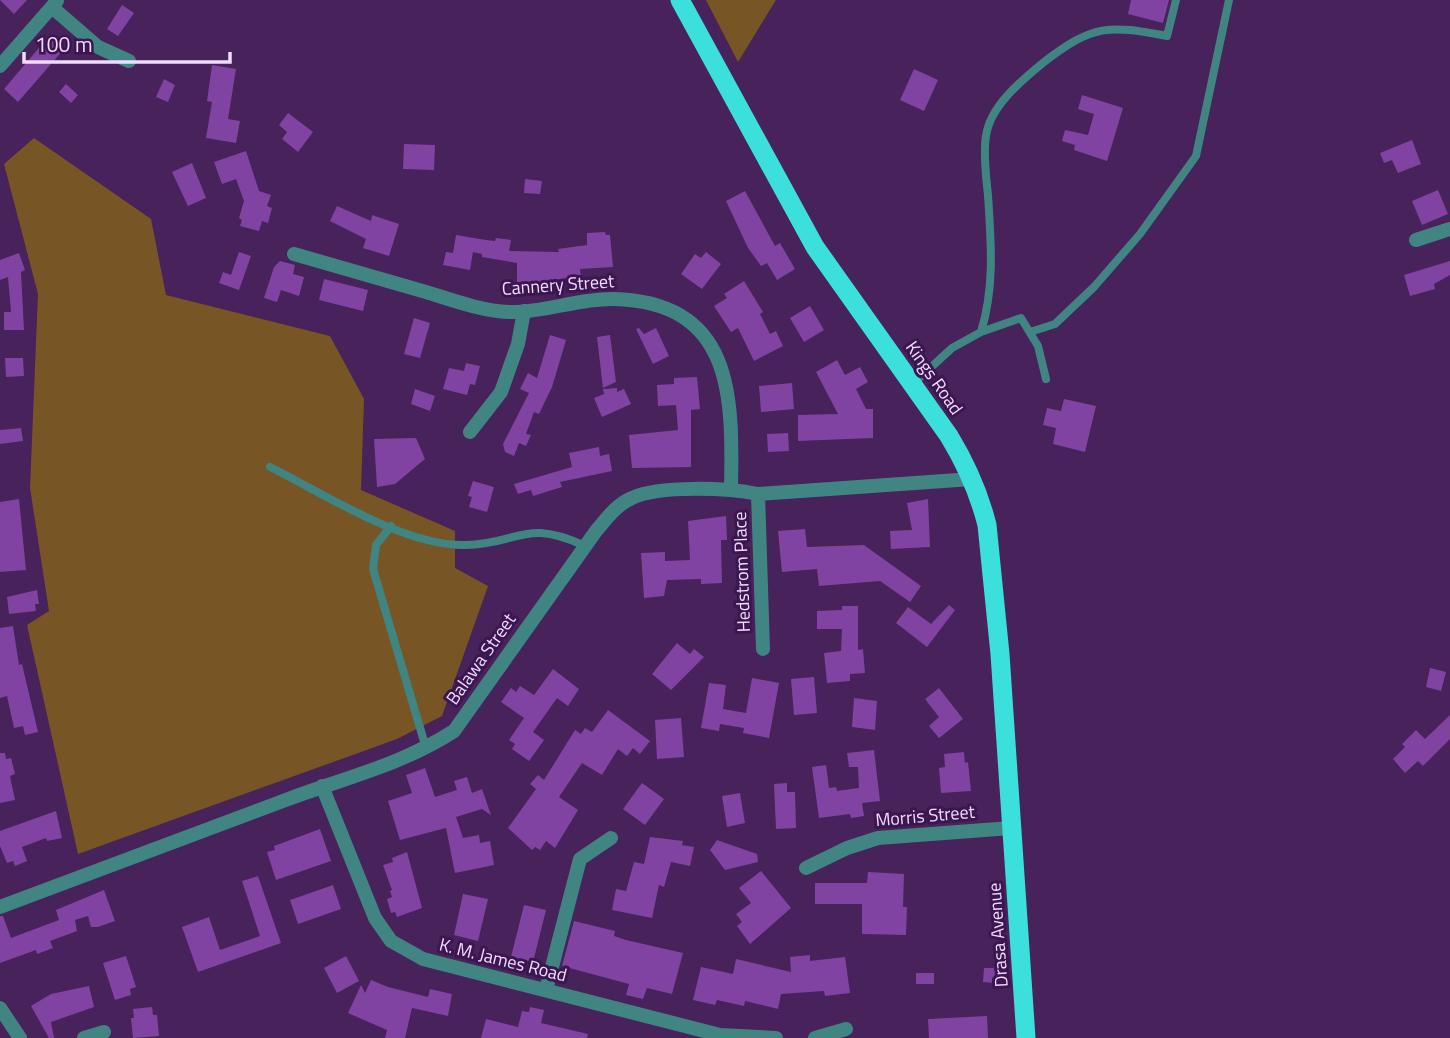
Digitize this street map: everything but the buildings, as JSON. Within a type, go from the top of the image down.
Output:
[{"type":"highway","name":"Kings Road","points":[[680,0],[815,247],[913,384],[956,449],[972,479],[987,525],[1011,828]]},
{"type":"highway","name":"Drasa Avenue","points":[[1011,828],[1026,1038]]},
{"type":"street","points":[[1,63],[56,4],[98,47],[129,61]]},
{"type":"street","points":[[1416,240],[1450,229]]},
{"type":"street","name":"Cannery Street","points":[[293,254],[508,312],[613,298],[661,305],[695,323],[724,370],[732,428],[731,489]]},
{"type":"street","points":[[470,432],[501,392],[519,344],[524,311]]},
{"type":"street","name":"Balawa Street","points":[[0,906],[322,786],[400,762],[426,749],[454,730],[613,509],[634,496],[731,489],[758,494],[972,479]]},
{"type":"street","name":"Hedstrom Place","points":[[758,494],[763,649]]},
{"type":"street","name":"K. M. James Road","points":[[322,786],[375,918],[391,940],[423,959],[720,1035],[776,1038]]},
{"type":"street","name":"Morris Street","points":[[806,868],[878,838],[1011,828]]},
{"type":"street","points":[[546,990],[580,859],[611,838]]},
{"type":"street","points":[[0,1008],[20,1038]]},
{"type":"street","points":[[815,1038],[846,1029]]},
{"type":"street","points":[[84,1038],[104,1032]]},
{"type":"lane","points":[[981,332],[989,308],[993,258],[985,136],[993,116],[1021,80],[1073,40],[1117,26],[1167,36],[1176,0]]},
{"type":"lane","points":[[1030,332],[1055,324],[1094,287],[1140,234],[1196,156],[1228,0]]},
{"type":"lane","points":[[913,384],[953,348],[981,332],[1021,317],[1038,346],[1046,379]]},
{"type":"lane","points":[[270,467],[391,526],[422,538],[465,545],[535,531],[559,534],[585,546]]},
{"type":"lane","points":[[391,526],[376,545],[373,569],[426,749]]},
{"type":"shaded area","points":[[706,0],[776,0],[738,62]]},
{"type":"shaded area","points":[[34,138],[151,219],[166,295],[330,336],[364,399],[361,490],[455,531],[455,568],[488,586],[442,716],[397,739],[78,854],[27,625],[49,611],[30,488],[38,294],[4,164]]}]
